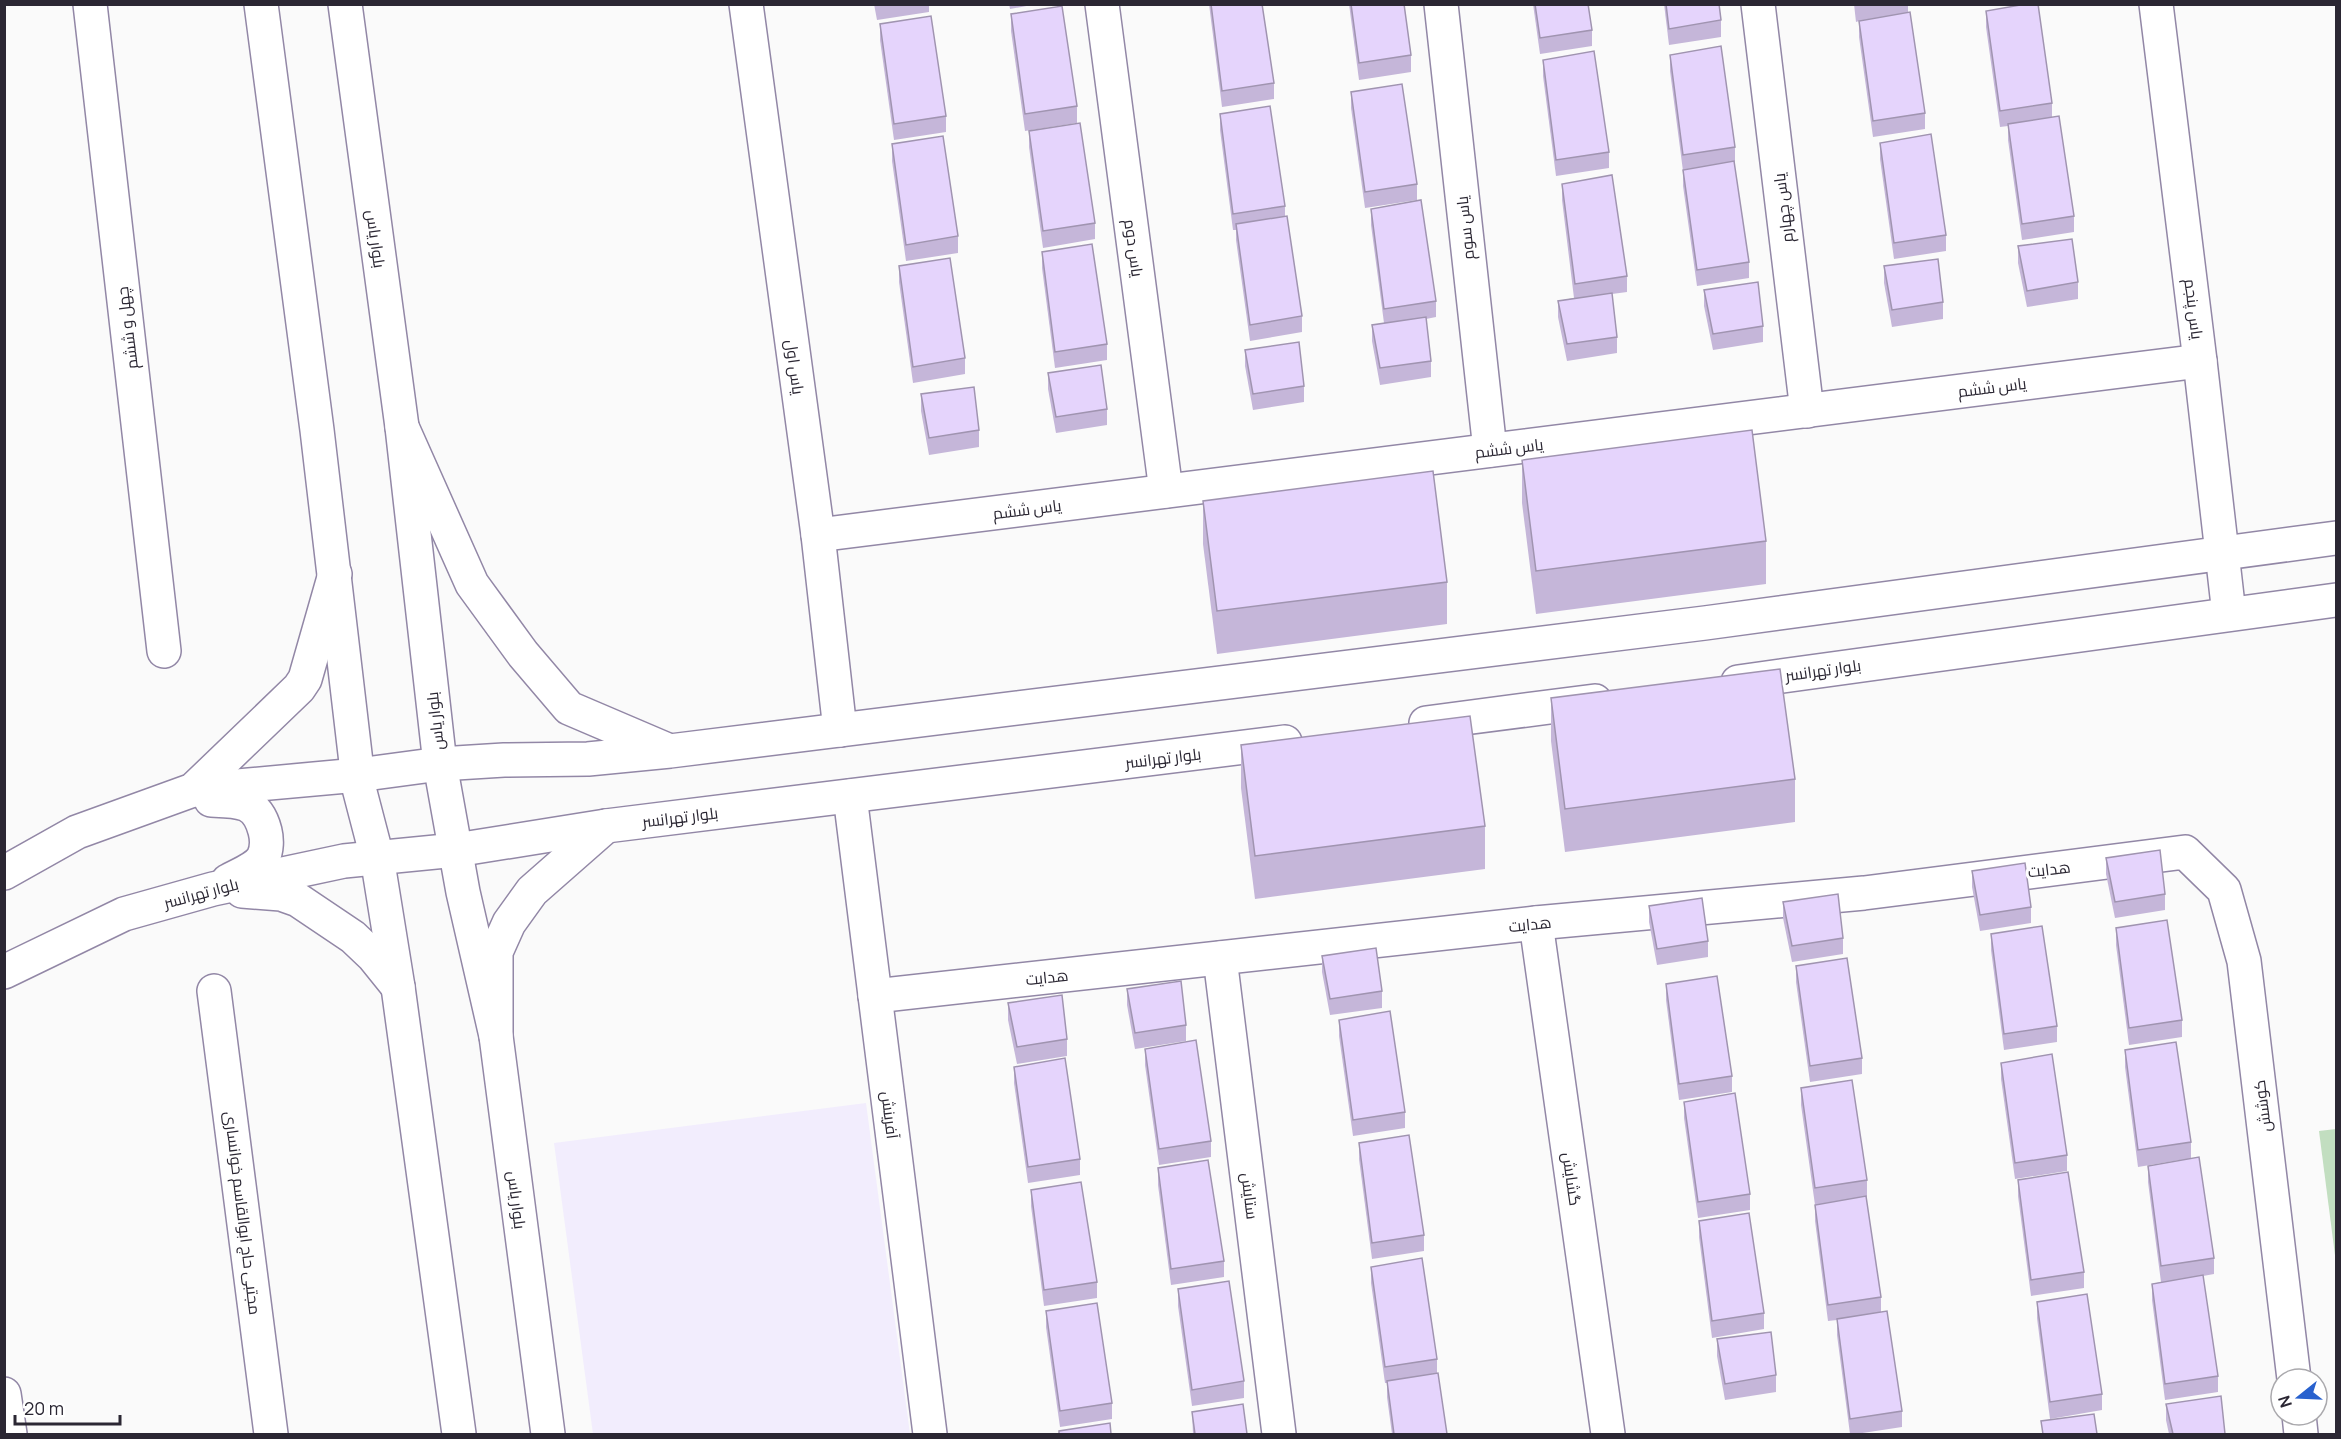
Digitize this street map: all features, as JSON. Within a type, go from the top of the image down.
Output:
[{"type":"main road","name":"چهل و ششم","points":[[90,4],[164,651]]},
{"type":"main road","points":[[261,4],[335,574],[358,776],[377,857],[398,987],[459,1434]]},
{"type":"main road","name":"بلوار یاس","points":[[345,4],[402,428],[440,764],[463,892],[496,1036],[548,1434]]},
{"type":"main road","name":"یاس اول","points":[[746,4],[818,535],[840,730]]},
{"type":"main road","name":"یاس دوم","points":[[1102,4],[1166,491]]},
{"type":"main road","name":"یاس سوم","points":[[1441,4],[1490,450]]},
{"type":"main road","name":"یاس چهارم","points":[[1758,4],[1807,411]]},
{"type":"main road","name":"یاس پنجم","points":[[2156,4],[2229,614]]},
{"type":"main road","name":"یاس ششم","points":[[818,535],[2200,361]]},
{"type":"main road","points":[[402,428],[472,584],[523,654],[569,708],[670,751]]},
{"type":"main road","points":[[4,873],[77,832],[193,790],[358,776],[440,764],[504,760],[588,759],[670,751],[1669,627],[2337,538]]},
{"type":"main road","points":[[193,790],[299,688],[304,679],[335,574]]},
{"type":"main road","name":"بلوار تهرانسر","points":[[1712,686],[2337,600]]},
{"type":"main road","points":[[1396,727],[1618,698]]},
{"type":"main road","name":"بلوار تهرانسر","points":[[4,972],[124,914],[213,889],[344,861],[456,850],[606,826],[1314,738]]},
{"type":"main road","name":"آفرینش","points":[[850,796],[930,1434]]},
{"type":"main road","points":[[158,802],[208,799],[239,801],[252,807],[261,817],[268,840],[263,858],[253,867],[213,889]]},
{"type":"main road","points":[[496,1036],[496,952],[509,923],[532,891],[606,826]]},
{"type":"main road","name":"هدایت","points":[[875,996],[1536,923],[1864,893],[2185,852]]},
{"type":"main road","name":"کوشش","points":[[2185,852],[2224,890],[2244,961],[2293,1367]]},
{"type":"main road","points":[[213,889],[281,894],[298,900],[353,937],[373,956],[398,987]]},
{"type":"main road","name":"گشایش","points":[[1536,923],[1608,1434]]},
{"type":"main road","name":"ستایش","points":[[1220,958],[1279,1434]]},
{"type":"main road","name":"مجتبی حاج ابوالقاسم خوانساری","points":[[214,991],[271,1434]]},
{"type":"main road","points":[[4,1394],[10,1434]]},
{"type":"shaded area","points":[[866,1103],[910,1434],[593,1434],[554,1143]]},
{"type":"green space","points":[[2336,1129],[2336,1263],[2319,1131]]},
{"type":"building","points":[[1211,4],[1262,4],[1274,83],[1222,91]]},
{"type":"building","points":[[1351,4],[1404,4],[1411,55],[1359,63]]},
{"type":"building","points":[[1535,4],[1588,4],[1592,30],[1540,38]]},
{"type":"building","points":[[1666,4],[1719,4],[1721,20],[1669,29]]},
{"type":"building","points":[[2038,4],[2052,103],[2000,111],[1986,11]]},
{"type":"building","points":[[1062,6],[1077,106],[1025,114],[1011,14]]},
{"type":"building","points":[[1910,12],[1925,113],[1873,121],[1859,21]]},
{"type":"building","points":[[931,16],[946,116],[894,124],[880,24]]},
{"type":"building","points":[[1721,46],[1735,147],[1683,155],[1670,55]]},
{"type":"building","points":[[1594,51],[1609,152],[1556,160],[1543,60]]},
{"type":"building","points":[[1402,84],[1417,184],[1365,192],[1351,92]]},
{"type":"building","points":[[1270,106],[1285,206],[1233,214],[1220,114]]},
{"type":"building","points":[[2059,116],[2074,216],[2022,224],[2008,124]]},
{"type":"building","points":[[1080,123],[1095,223],[1043,231],[1029,131]]},
{"type":"building","points":[[1931,134],[1946,235],[1894,243],[1880,143]]},
{"type":"building","points":[[943,136],[958,236],[906,245],[892,144]]},
{"type":"building","points":[[1734,161],[1749,262],[1697,270],[1683,170]]},
{"type":"building","points":[[1612,175],[1627,276],[1575,284],[1562,184]]},
{"type":"building","points":[[1421,200],[1436,301],[1384,309],[1371,209]]},
{"type":"building","points":[[1287,216],[1302,316],[1250,325],[1236,224]]},
{"type":"building","points":[[2072,239],[2078,282],[2027,291],[2018,246]]},
{"type":"building","points":[[1092,244],[1107,344],[1055,352],[1042,252]]},
{"type":"building","points":[[950,258],[965,358],[913,367],[899,266]]},
{"type":"building","points":[[1938,259],[1943,302],[1892,310],[1884,266]]},
{"type":"building","points":[[1758,282],[1763,326],[1713,334],[1704,290]]},
{"type":"building","points":[[1612,293],[1617,337],[1567,344],[1558,301]]},
{"type":"building","points":[[1426,317],[1431,361],[1380,368],[1372,325]]},
{"type":"building","points":[[1299,342],[1304,386],[1253,394],[1245,350]]},
{"type":"building","points":[[1101,365],[1107,409],[1056,417],[1048,373]]},
{"type":"building","points":[[974,387],[979,430],[929,438],[921,394]]},
{"type":"building","points":[[1752,430],[1766,541],[1536,571],[1522,460]]},
{"type":"building","points":[[1433,471],[1447,582],[1217,611],[1203,501]]},
{"type":"building","points":[[1780,669],[1795,779],[1565,809],[1551,698]]},
{"type":"building","points":[[1470,716],[1485,826],[1255,856],[1241,745]]},
{"type":"building","points":[[2160,850],[2165,894],[2115,902],[2106,858]]},
{"type":"building","points":[[2025,863],[2031,907],[1980,915],[1972,871]]},
{"type":"building","points":[[1838,894],[1843,938],[1792,946],[1783,902]]},
{"type":"building","points":[[1702,898],[1708,941],[1657,949],[1649,906]]},
{"type":"building","points":[[2167,920],[2182,1020],[2129,1028],[2116,928]]},
{"type":"building","points":[[2042,926],[2057,1026],[2004,1034],[1991,934]]},
{"type":"building","points":[[1376,948],[1382,991],[1330,999],[1322,956]]},
{"type":"building","points":[[1847,958],[1862,1058],[1810,1066],[1796,966]]},
{"type":"building","points":[[1717,976],[1732,1076],[1679,1084],[1666,984]]},
{"type":"building","points":[[1181,981],[1186,1025],[1135,1033],[1127,989]]},
{"type":"building","points":[[1062,995],[1067,1039],[1017,1047],[1008,1003]]},
{"type":"building","points":[[1390,1011],[1405,1112],[1353,1120],[1339,1020]]},
{"type":"building","points":[[1196,1040],[1211,1141],[1159,1149],[1145,1049]]},
{"type":"building","points":[[2176,1042],[2191,1142],[2138,1150],[2125,1050]]},
{"type":"building","points":[[2052,1054],[2067,1155],[2015,1163],[2001,1063]]},
{"type":"building","points":[[1065,1058],[1080,1159],[1028,1167],[1014,1067]]},
{"type":"building","points":[[1852,1080],[1867,1180],[1815,1188],[1801,1088]]},
{"type":"building","points":[[1735,1093],[1750,1194],[1698,1202],[1684,1102]]},
{"type":"building","points":[[1409,1135],[1424,1235],[1372,1243],[1359,1143]]},
{"type":"building","points":[[2199,1157],[2214,1258],[2161,1266],[2148,1166]]},
{"type":"building","points":[[1208,1160],[1224,1261],[1171,1269],[1158,1168]]},
{"type":"building","points":[[2068,1172],[2084,1272],[2031,1280],[2018,1180]]},
{"type":"building","points":[[1081,1182],[1097,1282],[1044,1290],[1031,1190]]},
{"type":"building","points":[[1866,1196],[1881,1297],[1828,1305],[1815,1205]]},
{"type":"building","points":[[1749,1213],[1764,1313],[1712,1321],[1699,1221]]},
{"type":"building","points":[[1422,1258],[1437,1359],[1385,1367],[1371,1267]]},
{"type":"building","points":[[2203,1275],[2218,1376],[2165,1384],[2152,1284]]},
{"type":"building","points":[[1229,1281],[1244,1381],[1192,1390],[1178,1289]]},
{"type":"building","points":[[2087,1294],[2102,1394],[2050,1402],[2037,1302]]},
{"type":"building","points":[[1097,1303],[1112,1403],[1060,1411],[1046,1311]]},
{"type":"building","points":[[1887,1311],[1902,1411],[1850,1419],[1837,1319]]},
{"type":"building","points":[[1771,1332],[1776,1375],[1725,1384],[1717,1339]]},
{"type":"building","points":[[1438,1373],[1447,1434],[1394,1434],[1387,1381]]},
{"type":"building","points":[[2221,1396],[2225,1434],[2173,1434],[2166,1404]]},
{"type":"building","points":[[1243,1404],[1247,1434],[1195,1434],[1192,1412]]},
{"type":"building","points":[[2094,1414],[2097,1434],[2043,1434],[2041,1421]]},
{"type":"building","points":[[1110,1423],[1111,1434],[1059,1434],[1059,1431]]}]
